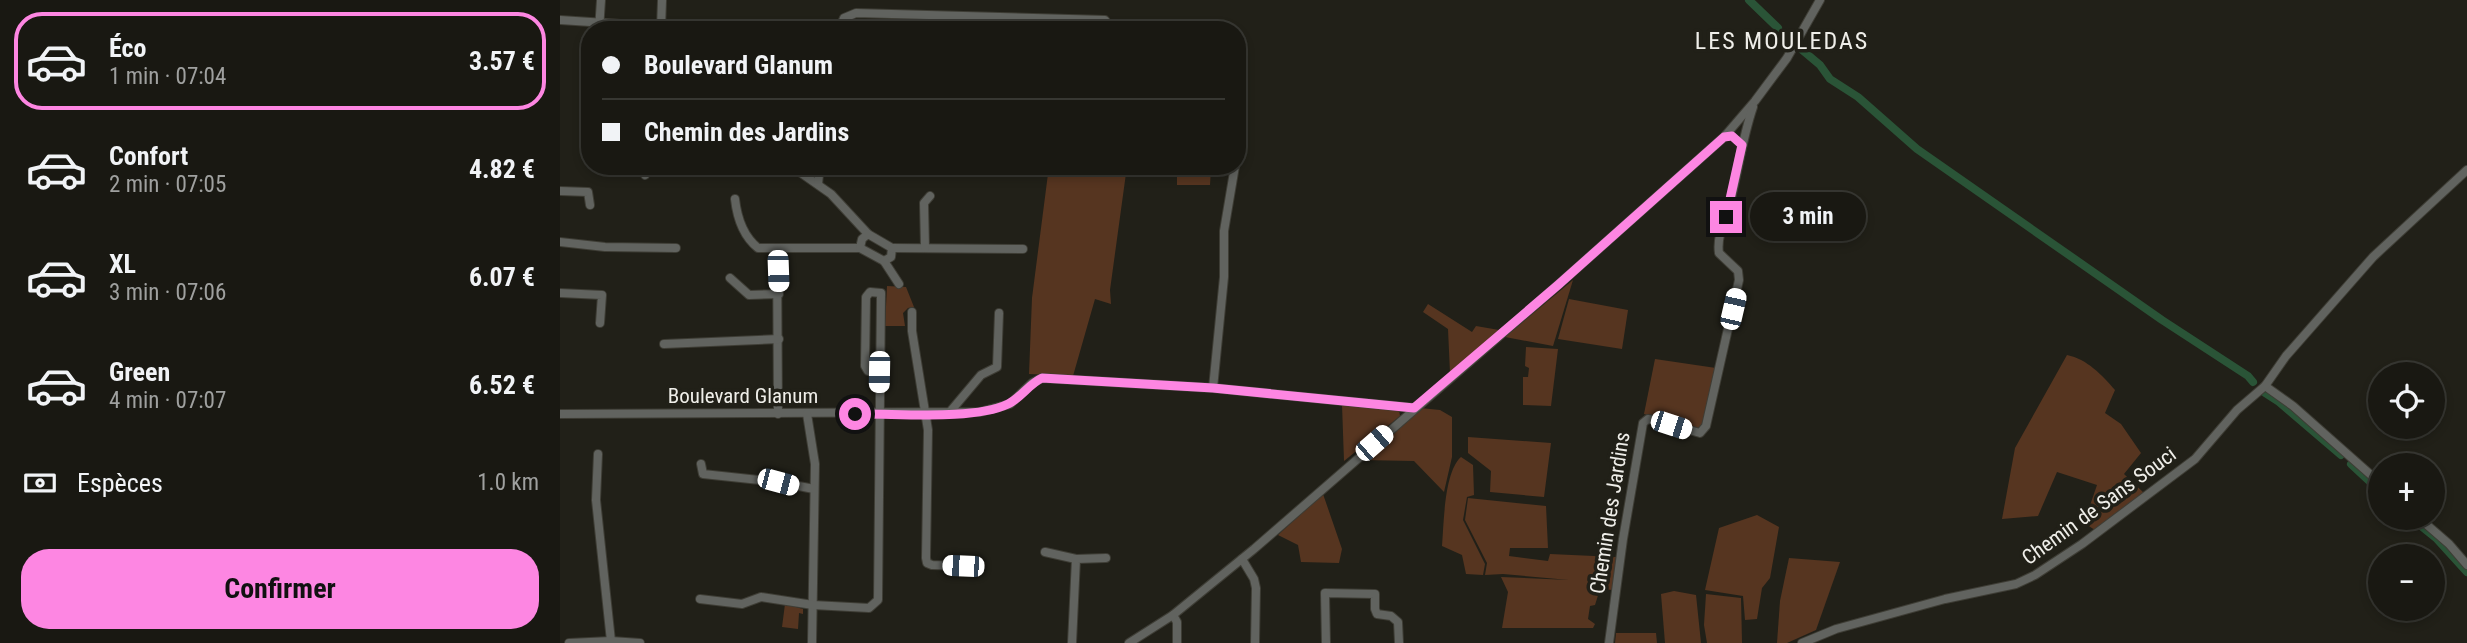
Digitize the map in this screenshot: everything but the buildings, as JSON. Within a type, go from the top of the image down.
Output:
[{"type":"street","points":[[599,21],[601,0]]},
{"type":"street","points":[[661,21],[662,0]]},
{"type":"street","points":[[1129,643],[1174,615],[1242,559],[1548,294],[1724,137],[1787,58],[1820,0]]},
{"type":"street","points":[[843,21],[856,13],[1106,21]]},
{"type":"street","points":[[560,20],[581,23]]},
{"type":"street","name":"Chemin des Jardins","points":[[1609,643],[1623,538],[1643,423],[1654,419],[1700,433],[1706,426],[1739,280],[1738,271],[1718,250],[1755,101]]},
{"type":"street","points":[[1724,137],[1732,136],[1742,145]]},
{"type":"street","name":"Chemin de Sans Souci","points":[[1802,643],[1836,629],[1945,599],[1997,590],[2035,575],[2082,544],[2195,459],[2237,410],[2265,386],[2286,356],[2373,257],[2467,170]]},
{"type":"street","points":[[804,175],[852,214],[868,234],[892,248],[1023,249]]},
{"type":"street","points":[[818,184],[819,175]]},
{"type":"street","points":[[1213,388],[1224,277],[1224,231],[1233,175]]},
{"type":"street","points":[[560,191],[588,192],[590,205]]},
{"type":"street","points":[[925,248],[924,203],[929,196]]},
{"type":"street","points":[[735,199],[736,215],[750,241],[758,248],[860,248],[884,261],[899,284]]},
{"type":"street","points":[[860,248],[862,239],[868,234]]},
{"type":"street","points":[[560,242],[605,247],[676,248]]},
{"type":"street","points":[[777,248],[778,414]]},
{"type":"street","points":[[884,261],[891,257],[892,248]]},
{"type":"street","points":[[730,278],[748,295],[779,294]]},
{"type":"street","points":[[700,599],[742,604],[761,597],[813,606],[869,608],[875,605],[878,600],[881,293],[870,292],[866,297],[864,366],[868,371],[879,372]]},
{"type":"street","points":[[560,293],[602,295],[600,323]]},
{"type":"street","points":[[912,312],[912,331],[928,430],[927,563],[963,566]]},
{"type":"street","points":[[950,413],[981,374],[997,367],[999,313]]},
{"type":"street","points":[[664,344],[779,339]]},
{"type":"street","name":"Boulevard Glanum","points":[[560,414],[980,412],[1010,404],[1032,383],[1042,378],[1213,388],[1414,408]]},
{"type":"street","points":[[2265,386],[2293,406],[2368,472]]},
{"type":"street","points":[[807,414],[815,464],[812,643]]},
{"type":"street","points":[[598,454],[596,500],[611,640]]},
{"type":"street","points":[[701,464],[704,474],[814,489]]},
{"type":"street","points":[[2433,530],[2467,565]]},
{"type":"street","points":[[1045,552],[1076,558],[1106,558]]},
{"type":"street","points":[[1072,643],[1076,558]]},
{"type":"street","points":[[1242,559],[1254,579],[1256,588],[1255,643]]},
{"type":"street","points":[[1325,643],[1325,593],[1376,594],[1377,614],[1391,616],[1398,622],[1399,643]]},
{"type":"street","points":[[1174,615],[1177,622],[1177,643]]},
{"type":"street","points":[[569,643],[611,640],[640,643]]},
{"type":"shaded area","points":[[1048,175],[1126,175],[1110,290],[1111,304],[1095,299],[1073,376],[1029,374],[1032,298]]},
{"type":"shaded area","points":[[1177,175],[1211,175],[1210,185],[1177,185]]},
{"type":"shaded area","points":[[1573,280],[1553,346],[1505,337]]},
{"type":"shaded area","points":[[887,286],[906,287],[914,307],[903,313],[905,326],[885,326]]},
{"type":"shaded area","points":[[1569,299],[1628,310],[1622,349],[1558,339]]},
{"type":"shaded area","points":[[1428,304],[1472,332],[1476,326],[1499,330],[1450,373],[1448,329],[1423,312]]},
{"type":"shaded area","points":[[1526,347],[1558,349],[1551,406],[1523,405],[1523,377],[1528,377],[1529,368],[1525,366]]},
{"type":"shaded area","points":[[2067,355],[2088,364],[2115,390],[2105,413],[2121,424],[2141,453],[2124,474],[2144,493],[2095,530],[2084,523],[2097,485],[2057,472],[2038,516],[2002,519],[2015,448]]},
{"type":"shaded area","points":[[1655,359],[1716,368],[1702,426],[1695,430],[1644,414]]},
{"type":"shaded area","points":[[1342,404],[1399,410],[1400,416],[1344,461]]},
{"type":"shaded area","points":[[1420,408],[1440,410],[1452,417],[1452,457],[1444,492],[1414,461],[1361,460]]},
{"type":"shaded area","points":[[1468,437],[1551,443],[1544,497],[1490,492],[1491,471],[1468,453]]},
{"type":"shaded area","points":[[1461,457],[1473,465],[1474,495],[1467,497],[1463,520],[1485,564],[1483,575],[1466,574],[1462,555],[1442,546],[1448,486],[1455,464]]},
{"type":"shaded area","points":[[1323,494],[1342,549],[1339,563],[1301,562],[1298,545],[1278,535]]},
{"type":"shaded area","points":[[1468,498],[1546,506],[1548,548],[1510,548],[1509,556],[1548,561],[1550,554],[1616,557],[1613,590],[1600,589],[1595,605],[1590,606],[1588,619],[1595,624],[1593,628],[1502,628],[1508,592],[1501,577],[1569,580],[1485,575],[1487,563],[1465,520]]},
{"type":"shaded area","points":[[1757,515],[1779,527],[1770,578],[1762,588],[1757,619],[1745,620],[1743,596],[1705,590],[1719,528]]},
{"type":"shaded area","points":[[1789,558],[1840,562],[1816,630],[1787,643],[1777,643],[1780,601]]},
{"type":"shaded area","points":[[1674,591],[1696,595],[1701,643],[1665,643],[1661,594]]},
{"type":"shaded area","points":[[1706,594],[1741,598],[1742,643],[1707,643],[1704,625]]},
{"type":"shaded area","points":[[785,604],[803,609],[803,614],[799,613],[798,629],[782,627]]},
{"type":"shaded area","points":[[1616,633],[1656,633],[1657,643],[1615,643]]},
{"type":"waterway","points":[[1749,0],[1778,28]]},
{"type":"waterway","points":[[1801,49],[1820,65],[1830,79],[1858,97],[1917,149],[2253,382]]},
{"type":"waterway","points":[[2265,393],[2341,455]]},
{"type":"waterway","points":[[2351,464],[2368,480]]},
{"type":"waterway","points":[[2426,530],[2467,572]]},
{"type":"district","name":"LES MOULEDAS","points":[[1782,41]]},
{"type":"route","points":[[855,414],[980,412],[1010,404],[1032,383],[1042,378],[1213,388],[1414,408],[1558,285],[1724,137],[1732,136],[1742,145],[1726,217]]}]
